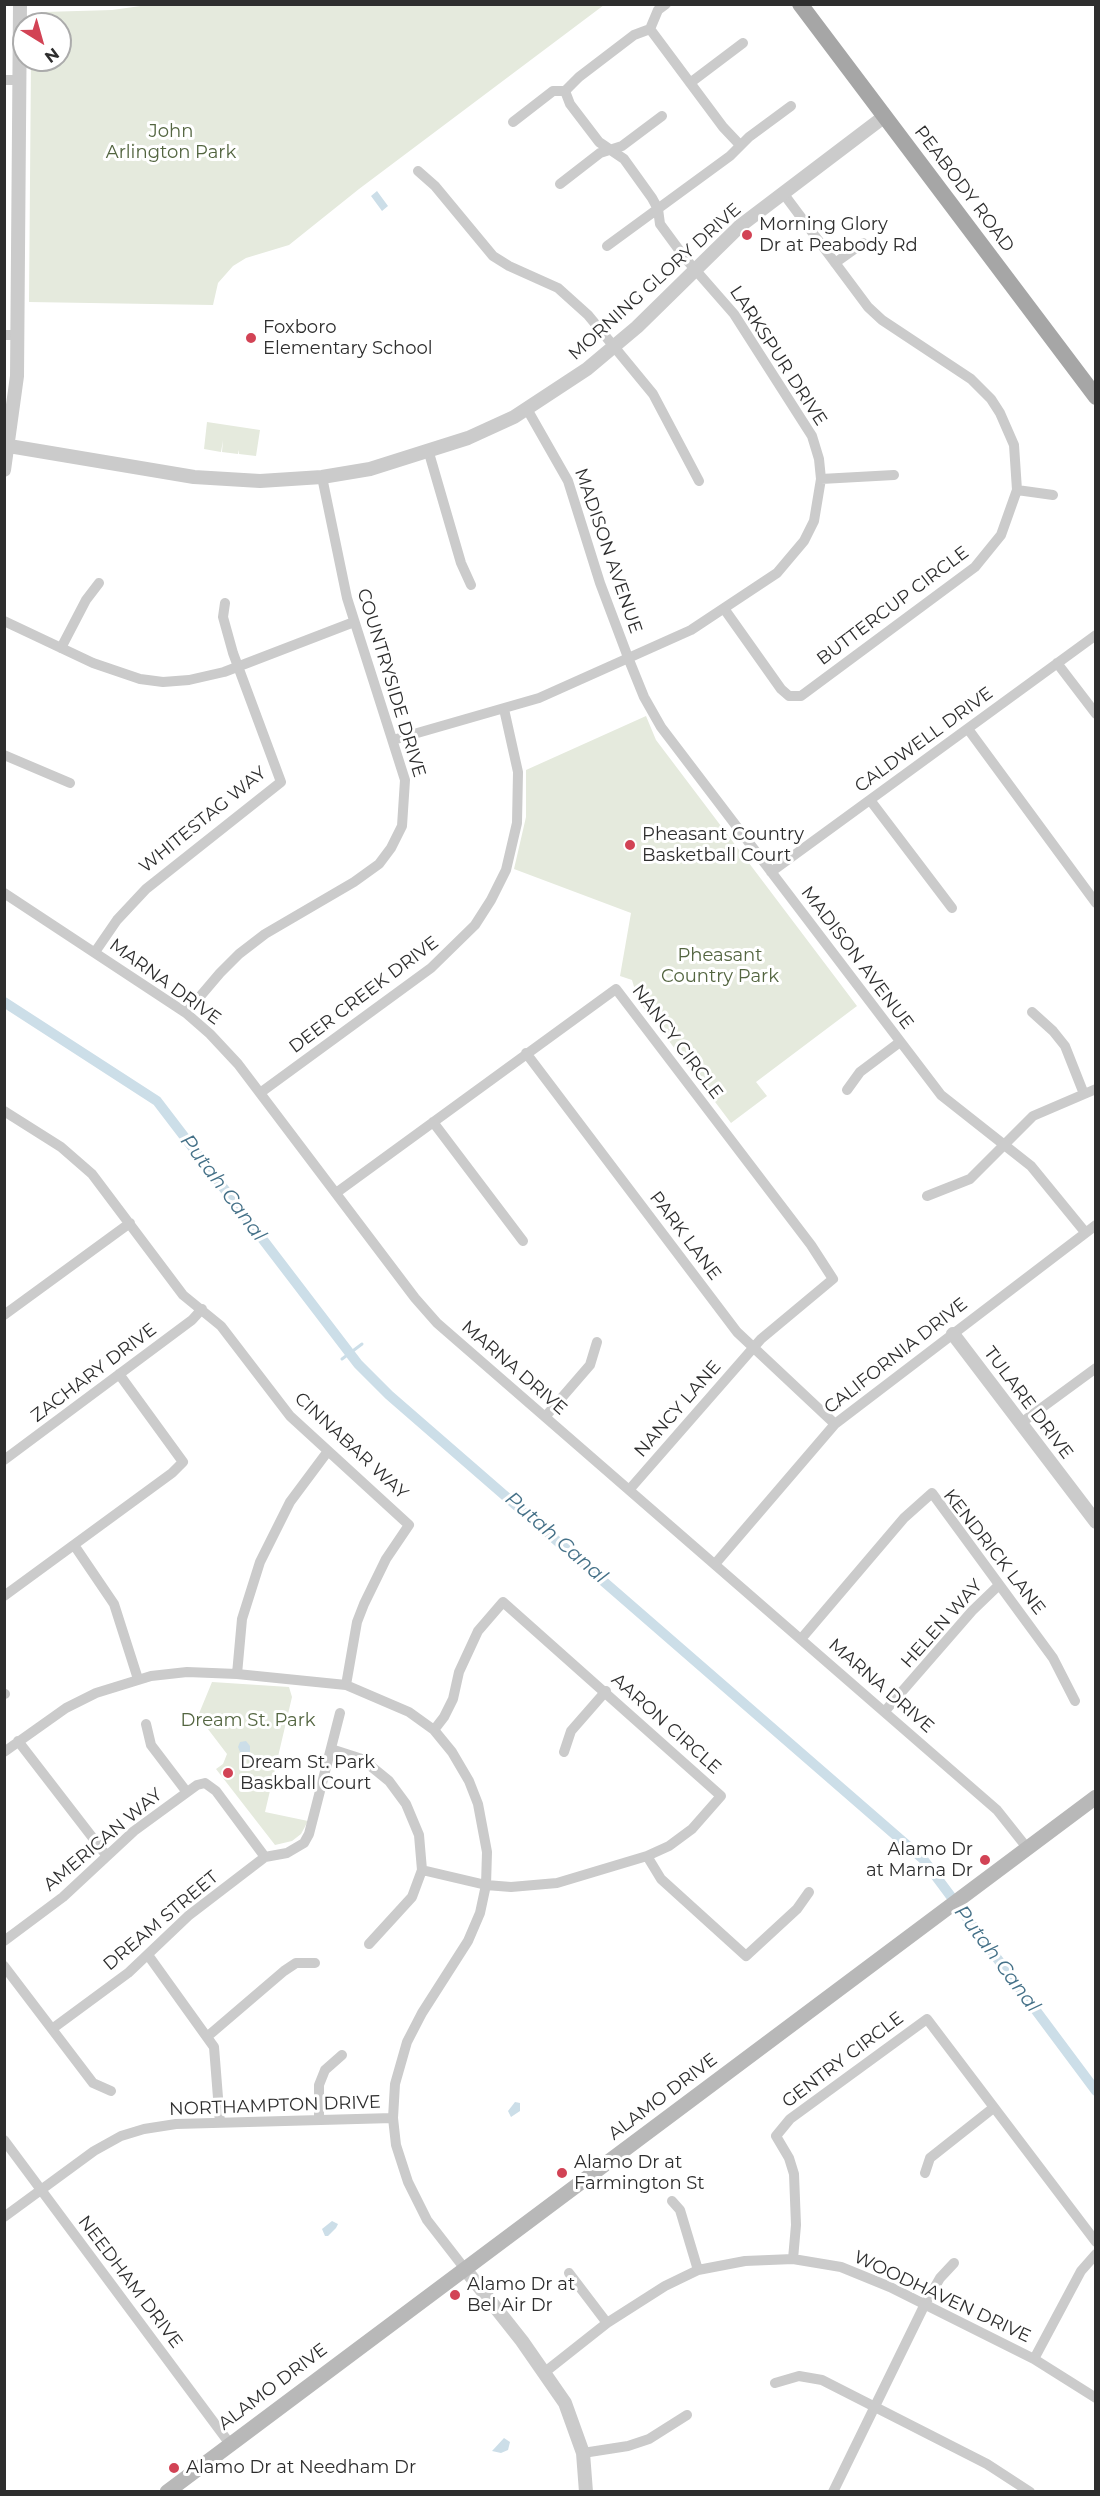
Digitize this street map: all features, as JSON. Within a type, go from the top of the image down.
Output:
[{"type":"main road","name":"PEABODY ROAD","points":[[800,4],[1095,397]]},
{"type":"main road","name":"ALAMO DRIVE","points":[[167,2492],[962,1899],[1095,1797]]},
{"type":"street","points":[[4,470],[15,399],[11,335],[20,80],[20,4]]},
{"type":"street","points":[[513,122],[553,92],[565,91],[579,77],[634,35],[650,29],[658,10],[666,4]]},
{"type":"street","points":[[650,29],[740,145]]},
{"type":"street","points":[[690,83],[743,43]]},
{"type":"street","points":[[4,80],[20,80]]},
{"type":"street","name":"LARKSPUR DRIVE","points":[[393,740],[504,710],[564,689],[692,630],[777,573],[804,541],[814,521],[821,479],[819,459],[812,436],[734,314],[660,224],[658,209],[624,159],[599,142],[570,104],[565,91]]},
{"type":"street","points":[[607,246],[730,156],[740,145],[791,106]]},
{"type":"street","points":[[560,184],[600,153],[622,146],[662,116]]},
{"type":"street","name":"MORNING GLORY DRIVE","points":[[9,446],[194,477],[260,481],[322,477],[370,469],[429,453],[468,438],[527,409],[564,386],[616,346],[740,226],[885,116]]},
{"type":"street","points":[[418,171],[435,186],[469,230],[493,256],[508,266],[558,288],[573,299],[616,346],[653,394],[699,481]]},
{"type":"street","name":"BUTTERCUP CIRCLE","points":[[725,609],[781,689],[789,696],[801,696],[975,567],[992,549],[1004,529],[1017,490],[1014,445],[1008,428],[991,399],[958,370],[882,320],[868,307],[783,193]]},
{"type":"street","points":[[835,263],[863,243]]},
{"type":"street","name":"MADISON AVENUE","points":[[527,409],[568,480],[600,583],[644,697],[661,727],[940,1095],[956,1110],[1005,1145],[1044,1180],[1084,1232]]},
{"type":"street","points":[[429,453],[461,563],[471,585]]},
{"type":"street","points":[[821,479],[894,475]]},
{"type":"street","name":"COUNTRYSIDE DRIVE","points":[[186,1013],[239,954],[265,934],[368,874],[391,848],[402,826],[406,797],[405,780],[354,622],[330,528],[322,477]]},
{"type":"street","points":[[1017,490],[1053,495]]},
{"type":"street","points":[[61,648],[86,600],[99,584]]},
{"type":"street","points":[[225,603],[224,617],[238,668]]},
{"type":"street","points":[[4,621],[93,663],[140,679],[189,680],[238,668],[354,622]]},
{"type":"street","name":"CALDWELL DRIVE","points":[[771,872],[1095,635]]},
{"type":"street","points":[[1057,663],[1095,714]]},
{"type":"street","name":"WHITESTAG WAY","points":[[95,952],[117,920],[146,889],[281,782],[238,668]]},
{"type":"street","name":"DEER CREEK DRIVE","points":[[261,1093],[431,968],[469,932],[491,900],[506,870],[517,823],[518,772],[504,710]]},
{"type":"street","points":[[968,729],[1095,903]]},
{"type":"street","points":[[4,755],[69,783]]},
{"type":"street","points":[[870,800],[952,908]]},
{"type":"street","name":"MARNA DRIVE","points":[[4,893],[186,1013],[223,1047],[261,1093],[437,1323],[997,1810],[1028,1849]]},
{"type":"street","name":"NANCY CIRCLE","points":[[336,1193],[616,989],[734,1147],[811,1245],[833,1279],[778,1323],[752,1348]]},
{"type":"street","points":[[1032,1012],[1053,1031],[1065,1046],[1084,1094]]},
{"type":"street","points":[[846,1090],[860,1072],[900,1042]]},
{"type":"street","name":"PARK LANE","points":[[526,1053],[737,1332],[835,1424]]},
{"type":"street","points":[[927,1196],[970,1179],[1033,1116],[1095,1089]]},
{"type":"street","name":"CINNABAR WAY","points":[[4,1111],[82,1164],[105,1189],[183,1295],[202,1309],[236,1344],[290,1416],[409,1525],[386,1559],[364,1604],[355,1632],[346,1685]]},
{"type":"street","points":[[434,1122],[523,1241]]},
{"type":"street","points":[[7,1309],[130,1223]]},
{"type":"street","name":"CALIFORNIA DRIVE","points":[[715,1564],[835,1424],[1095,1224]]},
{"type":"street","name":"ZACHARY DRIVE","points":[[4,1460],[192,1320],[202,1309]]},
{"type":"street","name":"TULARE DRIVE","points":[[953,1334],[1095,1522]]},
{"type":"street","points":[[545,1418],[590,1365],[597,1342]]},
{"type":"street","name":"NANCY LANE","points":[[629,1490],[752,1348]]},
{"type":"street","points":[[1021,1423],[1095,1368]]},
{"type":"street","points":[[4,1596],[172,1473],[183,1462],[118,1374]]},
{"type":"street","points":[[237,1674],[242,1619],[260,1562],[290,1502],[328,1450]]},
{"type":"street","name":"KENDRICK LANE","points":[[801,1639],[904,1518],[932,1493],[1053,1658],[1074,1701]]},
{"type":"street","points":[[74,1545],[114,1604],[138,1679]]},
{"type":"street","name":"HELEN WAY","points":[[885,1712],[972,1611],[999,1585]]},
{"type":"street","name":"AARON CIRCLE","points":[[422,1870],[486,1885],[511,1887],[557,1883],[647,1856],[669,1846],[692,1828],[721,1796],[606,1691],[503,1602],[473,1640],[459,1672],[453,1699],[444,1718],[434,1730]]},
{"type":"street","points":[[4,1752],[82,1700],[138,1679],[186,1672],[237,1674],[346,1685],[409,1712],[434,1730],[458,1761],[478,1804],[487,1852],[486,1885],[480,1912],[468,1941],[422,2013],[407,2042],[395,2084],[393,2118],[398,2151],[408,2182],[427,2220],[545,2372],[572,2416],[583,2453],[586,2492]]},
{"type":"street","points":[[564,1752],[571,1731],[606,1691]]},
{"type":"street","name":"DREAM STREET","points":[[52,2029],[148,1955],[188,1916],[265,1857],[297,1848],[309,1834],[340,1713]]},
{"type":"street","points":[[147,1724],[151,1745],[186,1791]]},
{"type":"street","points":[[18,1741],[106,1855]]},
{"type":"street","points":[[331,1749],[362,1760],[378,1770],[399,1792],[419,1835],[422,1870],[412,1898],[369,1944]]},
{"type":"street","name":"AMERICAN WAY","points":[[4,1941],[63,1896],[106,1855],[186,1791],[197,1785],[205,1783],[211,1786],[265,1857]]},
{"type":"street","points":[[647,1856],[662,1879],[746,1956],[797,1909],[809,1892]]},
{"type":"street","points":[[148,1955],[214,2047],[220,2123]]},
{"type":"street","points":[[208,2036],[284,1971],[296,1963],[315,1963]]},
{"type":"street","points":[[4,1966],[93,2084],[111,2091]]},
{"type":"street","name":"GENTRY CIRCLE","points":[[793,2259],[796,2225],[794,2174],[789,2158],[776,2136],[790,2120],[927,2019],[992,2109],[1095,2242]]},
{"type":"street","points":[[319,2120],[319,2085],[325,2070],[342,2055]]},
{"type":"street","points":[[925,2173],[930,2158],[992,2109]]},
{"type":"street","name":"NORTHAMPTON DRIVE","points":[[4,2217],[94,2151],[133,2132],[176,2124],[393,2118]]},
{"type":"street","name":"NEEDHAM DRIVE","points":[[4,2140],[230,2444]]},
{"type":"street","points":[[672,2200],[680,2210],[698,2270]]},
{"type":"street","points":[[1034,2358],[1081,2271],[1095,2254]]},
{"type":"street","name":"WOODHAVEN DRIVE","points":[[545,2372],[607,2323],[665,2286],[698,2270],[745,2261],[793,2259],[841,2267],[925,2304],[1034,2358],[1095,2398]]},
{"type":"street","points":[[833,2492],[925,2304],[940,2278],[954,2263]]},
{"type":"street","points":[[569,2273],[607,2323]]},
{"type":"street","points":[[775,2383],[799,2376],[822,2380],[987,2464],[1030,2492]]},
{"type":"street","points":[[583,2453],[628,2446],[649,2439],[687,2415]]},
{"type":"green space","name":"John Arlington Park","points":[[155,4],[604,4],[359,189],[289,245],[246,258],[233,266],[218,283],[213,305],[29,302],[31,72],[72,72],[72,12],[43,12],[112,10]]},
{"type":"green space","points":[[207,422],[260,430],[256,456],[239,454],[239,450],[238,454],[222,452],[223,440],[221,452],[204,449]]},
{"type":"green space","name":"Pheasant Country Park","points":[[646,716],[656,740],[857,1006],[756,1082],[767,1096],[731,1123],[638,1000],[632,980],[620,976],[631,913],[514,869],[526,817],[526,770]]},
{"type":"green space","name":"Dream St. Park","points":[[212,1682],[289,1687],[292,1697],[265,1812],[308,1821],[301,1834],[292,1841],[275,1845],[216,1769],[223,1764],[227,1754],[198,1716]]},
{"type":"water","points":[[377,191],[388,206],[382,211],[371,196]]},
{"type":"water","points":[[246,1741],[250,1746],[250,1754],[248,1759],[243,1759],[238,1747],[240,1742]]},
{"type":"water","points":[[515,2102],[520,2103],[520,2111],[511,2117],[508,2111]]},
{"type":"water","points":[[332,2221],[338,2224],[328,2236],[325,2236],[322,2229]]},
{"type":"water","points":[[504,2438],[510,2442],[508,2450],[501,2453],[492,2451]]},
{"type":"waterway","name":"Putah Canal","points":[[4,1002],[157,1101],[358,1364],[389,1395],[923,1859],[1096,2091]]},
{"type":"waterway","name":"Putah Canal","points":[[342,1359],[362,1344]]},
{"type":"place","name":"Morning Glory Dr at Peabody Rd","points":[[747,235]]},
{"type":"place","name":"Foxboro Elementary School","points":[[251,338]]},
{"type":"place","name":"Pheasant Country Basketball Court","points":[[630,845]]},
{"type":"place","name":"Dream St. Park Baskball Court","points":[[228,1773]]},
{"type":"place","name":"Alamo Dr at Marna Dr","points":[[985,1860]]},
{"type":"place","name":"Alamo Dr at Farmington St","points":[[562,2173]]},
{"type":"place","name":"Alamo Dr at Bel Air Dr","points":[[455,2295]]},
{"type":"place","name":"Alamo Dr at Needham Dr","points":[[174,2468]]}]
